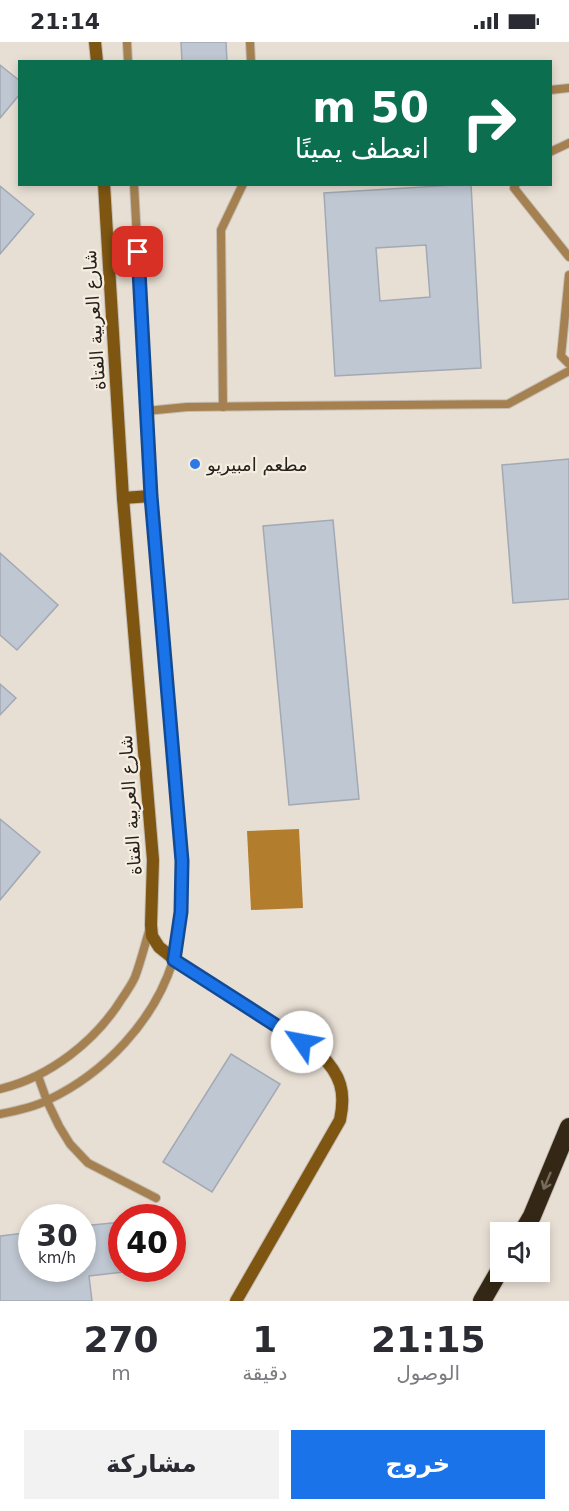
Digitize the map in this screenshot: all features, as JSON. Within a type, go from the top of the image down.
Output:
[{"type":"highway","points":[[528,1222],[569,1127]]},
{"type":"highway","points":[[482,1301],[493,1282]]},
{"type":"street","points":[[96,42],[97,60]]},
{"type":"street","name":"شارع العربية الفتاة","points":[[104,186],[123,498],[153,860],[152,936],[159,947],[174,960],[320,1054],[331,1064],[343,1091],[340,1120],[236,1301]]},
{"type":"street","points":[[123,498],[151,496]]},
{"type":"lane","points":[[127,42],[128,60]]},
{"type":"lane","points":[[250,42],[251,60]]},
{"type":"lane","points":[[552,90],[569,88]]},
{"type":"lane","points":[[552,151],[569,143]]},
{"type":"lane","points":[[0,1114],[14,1112],[47,1101],[81,1082],[109,1059],[128,1039],[159,996],[174,960],[181,912],[182,861],[151,496],[134,186]]},
{"type":"lane","points":[[223,407],[221,230],[242,186]]},
{"type":"lane","points":[[515,186],[514,188],[569,258]]},
{"type":"lane","points":[[569,275],[561,356],[569,364]]},
{"type":"lane","points":[[146,411],[186,407],[508,404],[569,371]]},
{"type":"lane","points":[[0,1089],[38,1076],[67,1058],[92,1036],[118,1006],[135,979],[151,925]]},
{"type":"lane","points":[[38,1076],[59,1126],[70,1144],[88,1163],[156,1198]]},
{"type":"shaded area","points":[[299,829],[303,908],[251,910],[247,831]]},
{"type":"building","points":[[181,42],[226,42],[227,60],[182,60]]},
{"type":"building","points":[[0,65],[18,79],[18,96],[0,118]]},
{"type":"building","points":[[0,186],[34,214],[0,254]]},
{"type":"building","points":[[471,186],[481,368],[335,376],[324,193]],"holes":[[[426,245],[430,297],[380,301],[376,248]]]},
{"type":"building","points":[[569,459],[569,599],[513,603],[502,465]]},
{"type":"building","points":[[333,520],[359,799],[289,805],[263,526]]},
{"type":"building","points":[[0,553],[58,605],[17,650],[0,635]]},
{"type":"building","points":[[0,684],[16,698],[0,715]]},
{"type":"building","points":[[0,819],[40,852],[0,900]]},
{"type":"building","points":[[231,1054],[280,1084],[212,1192],[163,1162]]},
{"type":"building","points":[[108,1223],[108,1274],[96,1275],[96,1225]]},
{"type":"building","points":[[18,1234],[18,1282],[90,1282],[92,1301],[0,1301],[0,1236]]},
{"type":"place","name":"مطعم امبيريو","points":[[195,464]]},
{"type":"route","points":[[138,252],[151,496],[182,861],[181,912],[174,960],[302,1042]]}]
